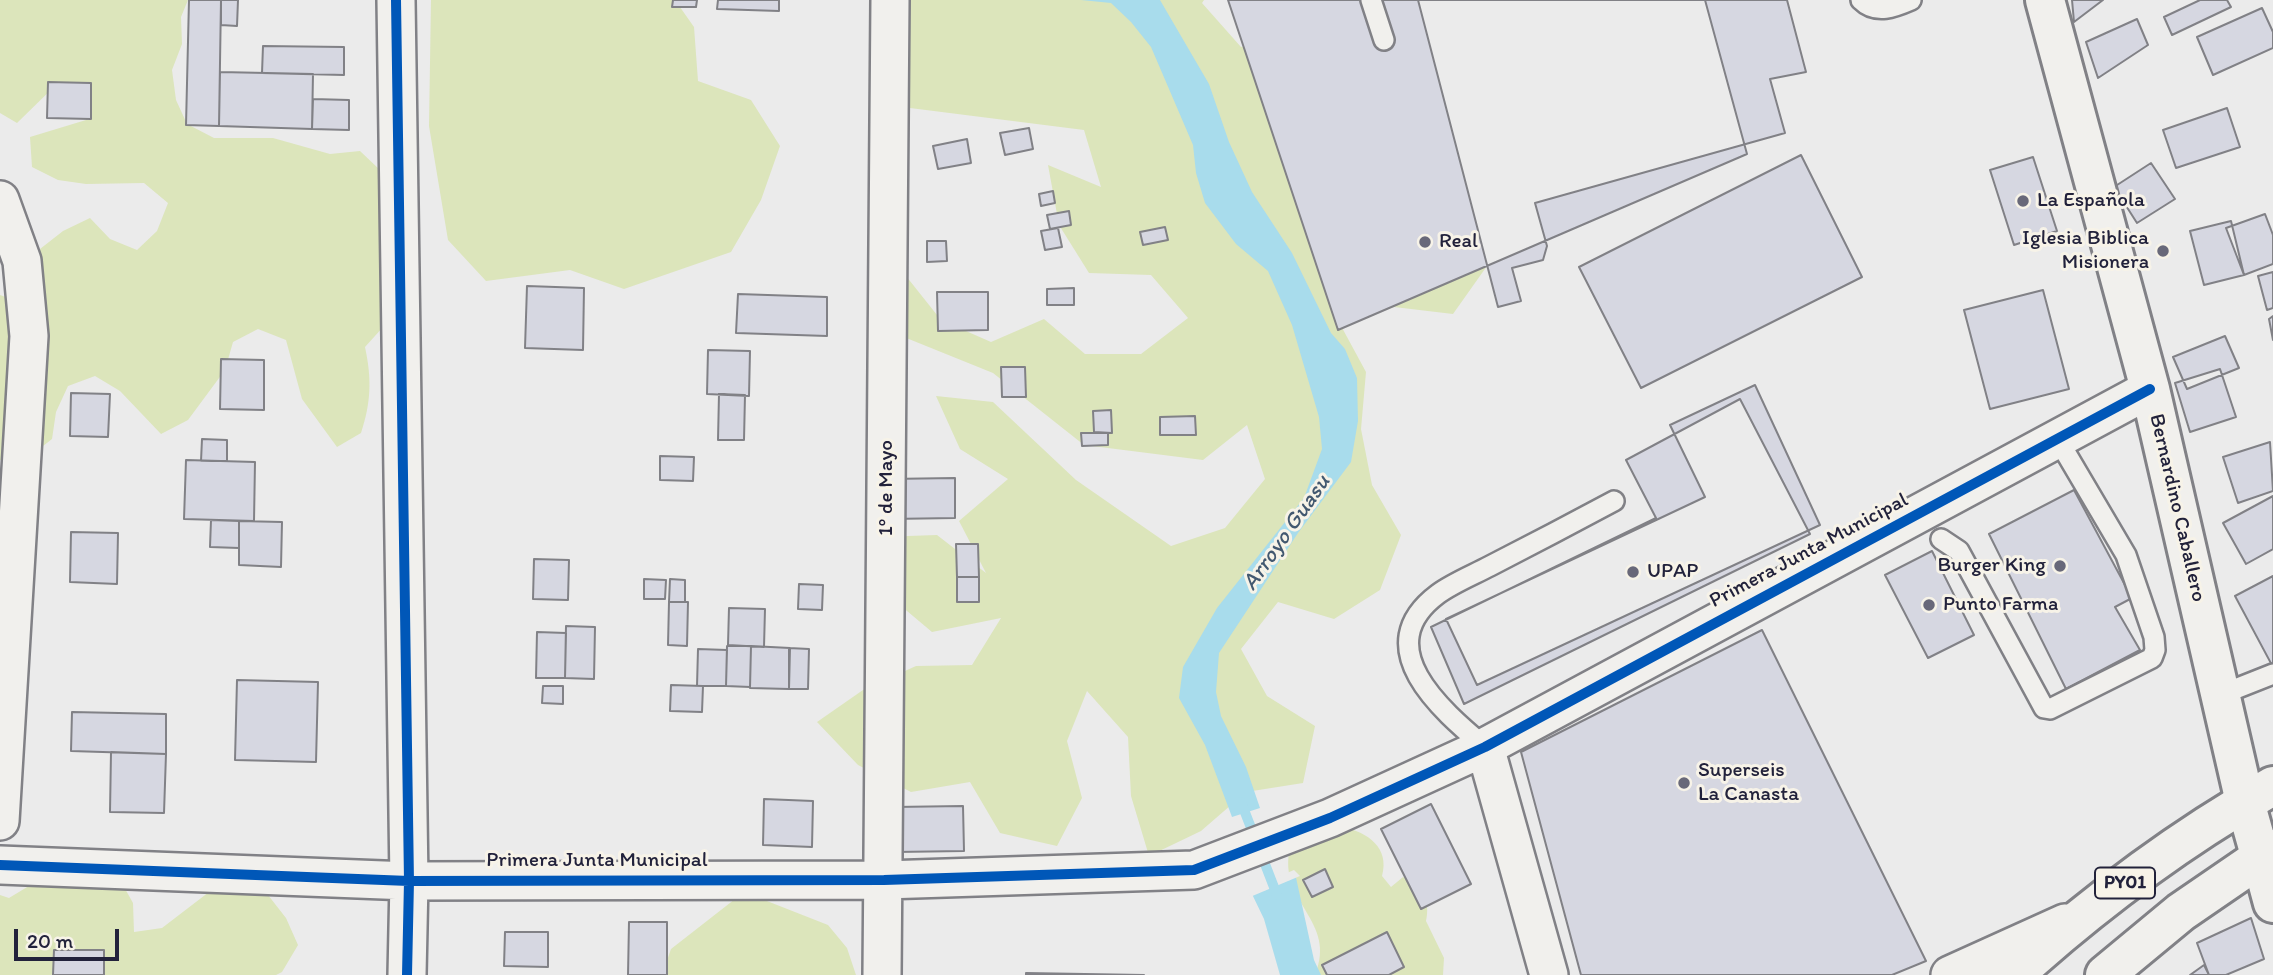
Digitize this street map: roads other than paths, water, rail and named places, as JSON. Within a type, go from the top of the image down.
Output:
[{"type":"main road","name":"Bernardino Caballero","points":[[2045,0],[2150,389],[2220,695],[2259,794],[2273,904]]},
{"type":"main road","name":"PY01","points":[[2014,975],[2082,915],[2172,848],[2259,794]]},
{"type":"main road","name":"PY01","points":[[2105,975],[2181,912],[2267,852]]},
{"type":"street","points":[[396,0],[409,881],[407,975]]},
{"type":"street","name":"1º de Mayo","points":[[882,975],[890,0]]},
{"type":"street","points":[[0,200],[22,261],[29,336],[0,821]]},
{"type":"street","name":"Primera Junta Municipal","points":[[0,865],[409,881],[884,880],[1194,870],[1330,818],[1485,747],[2150,389]]},
{"type":"street","points":[[1485,747],[1549,975]]},
{"type":"street","points":[[1961,971],[2082,915]]},
{"type":"lane","points":[[1371,0],[1384,40]]},
{"type":"lane","points":[[1861,0],[1866,5],[1886,10],[1911,0]]},
{"type":"lane","points":[[1941,539],[1959,551],[2044,708],[2050,709],[2152,658],[2155,650],[2154,637],[2126,555],[2057,438]]},
{"type":"lane","points":[[1485,747],[1445,714],[1426,690],[1413,667],[1408,643],[1410,625],[1438,594],[1614,501]]},
{"type":"lane","points":[[2220,695],[2273,674]]},
{"type":"water","points":[[1081,0],[1160,0],[1209,84],[1229,142],[1252,192],[1292,253],[1331,333],[1345,349],[1357,378],[1358,421],[1351,462],[1298,533],[1219,653],[1216,692],[1221,716],[1246,767],[1260,808],[1232,817],[1205,745],[1179,698],[1183,667],[1217,608],[1304,498],[1322,449],[1319,417],[1292,325],[1268,271],[1236,244],[1205,203],[1196,173],[1193,145],[1151,47],[1111,3]]},
{"type":"water","points":[[1295,873],[1314,960],[1321,975],[1280,975],[1264,919],[1251,892]]},
{"type":"waterway","name":"Arroyo Guasu","points":[[1241,802],[1277,895]]},
{"type":"place","name":"La Española","points":[[2023,201]]},
{"type":"place","name":"Real","points":[[1425,242]]},
{"type":"place","name":"Iglesia Biblica Misionera","points":[[2163,251]]},
{"type":"place","name":"Burger King","points":[[2060,566]]},
{"type":"place","name":"UPAP","points":[[1633,572]]},
{"type":"place","name":"Punto Farma","points":[[1929,605]]},
{"type":"place","name":"Superseis La Canasta","points":[[1684,783]]}]
